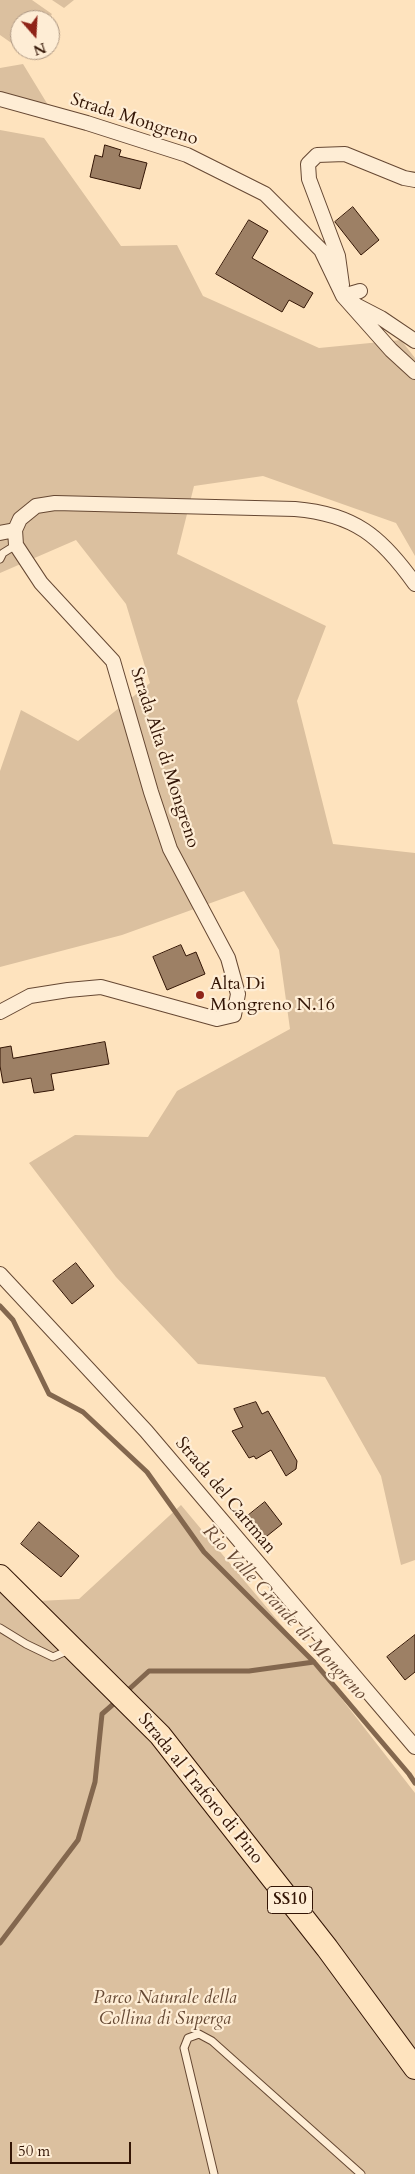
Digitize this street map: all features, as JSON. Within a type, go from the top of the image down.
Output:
[{"type":"main road","name":"Strada al Traforo di Pino","points":[[0,1576],[160,1735],[327,1948],[415,2068]]},
{"type":"street","name":"Strada Mongreno","points":[[0,99],[87,123],[187,154],[265,194],[321,250],[345,298],[391,350],[415,372]]},
{"type":"street","points":[[345,298],[338,256],[309,179],[308,164],[318,155],[345,154],[404,178],[415,180]]},
{"type":"street","points":[[345,298],[360,291]]},
{"type":"street","points":[[345,298],[381,318],[415,342]]},
{"type":"street","name":"Strada Alta di Mongreno","points":[[0,1012],[30,996],[101,987],[217,1019],[234,1015],[238,994],[228,958],[170,849],[151,792],[113,662],[41,583],[16,545],[4,533],[36,506],[55,502],[320,511],[363,528],[383,544],[415,584]]},
{"type":"street","name":"Strada del Cartman","points":[[0,1274],[146,1431],[414,1745]]},
{"type":"lane","points":[[0,559],[3,553],[16,545]]},
{"type":"lane","points":[[0,1628],[26,1644],[53,1657],[74,1648]]},
{"type":"lane","points":[[214,2174],[184,2048],[188,2038],[199,2034],[212,2041],[361,2174]]},
{"type":"green space","points":[[0,0],[32,0],[46,10],[10,10],[10,42],[0,35]]},
{"type":"green space","points":[[52,0],[74,0],[64,8]]},
{"type":"green space","points":[[23,64],[48,105],[0,93],[0,68]]},
{"type":"green space","points":[[0,130],[44,138],[121,246],[177,245],[203,296],[319,348],[401,340],[415,358],[415,556],[396,523],[263,476],[194,486],[177,554],[326,626],[297,701],[333,844],[415,853],[415,1560],[401,1565],[381,1476],[325,1377],[198,1364],[116,1277],[29,1163],[75,1135],[148,1137],[177,1091],[290,1029],[279,950],[244,891],[122,935],[0,967],[0,771],[21,710],[78,741],[150,683],[126,604],[76,540],[0,573]]},
{"type":"green space","name":"Parco Naturale della Collina di Superga","points":[[181,1505],[324,1676],[415,1793],[415,2174],[0,2174],[0,1585],[17,1602],[79,1599]]},
{"type":"building","points":[[105,145],[121,150],[119,156],[147,163],[140,189],[90,177],[95,155],[102,157]]},
{"type":"building","points":[[353,207],[379,240],[361,255],[335,222]]},
{"type":"building","points":[[249,220],[268,231],[252,258],[313,293],[304,308],[289,300],[282,312],[216,274]]},
{"type":"building","points":[[181,945],[186,956],[196,952],[205,974],[167,990],[153,957]]},
{"type":"building","points":[[105,1042],[109,1064],[51,1074],[54,1090],[34,1093],[31,1078],[3,1083],[0,1066],[0,1048],[11,1046],[13,1058]]},
{"type":"building","points":[[76,1263],[94,1286],[72,1304],[53,1281]]},
{"type":"building","points":[[256,1402],[262,1414],[268,1411],[297,1461],[296,1469],[286,1476],[271,1450],[256,1459],[254,1456],[249,1458],[232,1431],[243,1427],[234,1409]]},
{"type":"building","points":[[265,1502],[282,1524],[262,1540],[245,1518]]},
{"type":"building","points":[[39,1522],[79,1556],[61,1577],[21,1544]]},
{"type":"building","points":[[415,1635],[415,1672],[405,1680],[387,1657]]},
{"type":"waterway","name":"Rio Valle Grande di Mongreno","points":[[0,1306],[13,1320],[49,1394],[83,1412],[147,1472],[204,1552],[314,1662],[415,1783]]},
{"type":"waterway","points":[[126,1692],[149,1671],[249,1671],[314,1662]]},
{"type":"waterway","points":[[0,1943],[78,1840],[95,1782],[102,1714],[118,1700]]},
{"type":"place","name":"Alta Di Mongreno N.16","points":[[200,995]]}]
